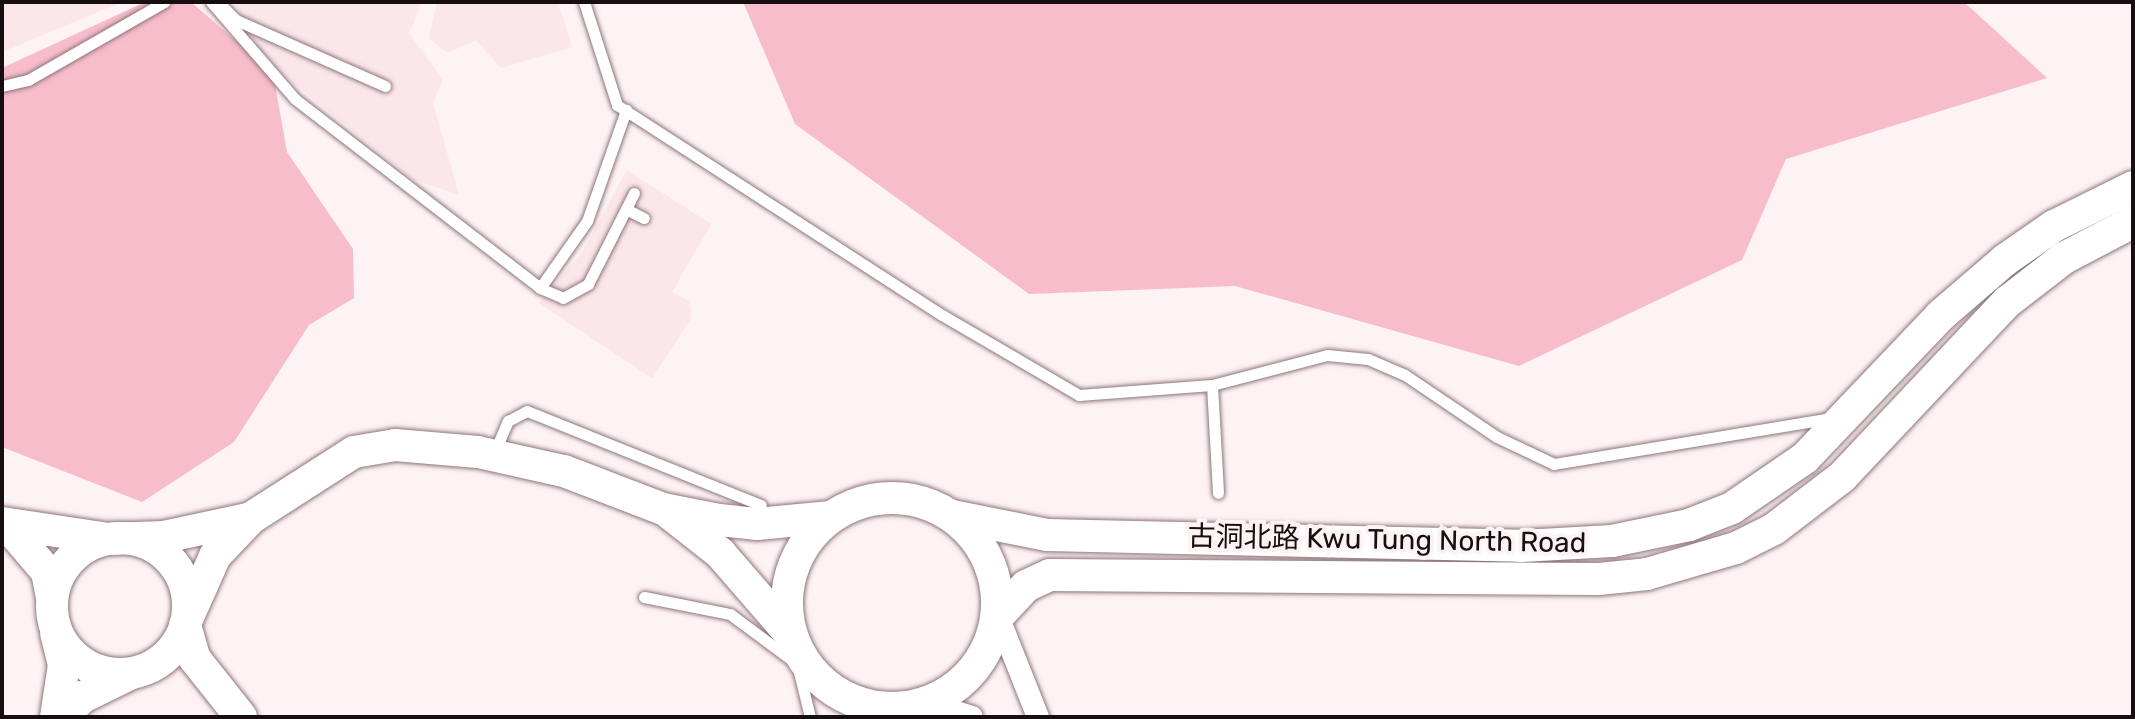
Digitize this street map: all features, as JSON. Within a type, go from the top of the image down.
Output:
[{"type":"main road","name":"古洞北路 Kwu Tung North Road","points":[[138,672],[168,656],[215,556],[251,518],[354,452],[419,445],[494,456],[564,471],[663,509],[757,524],[831,517],[878,499],[904,498],[952,516],[1047,535],[1521,546],[1612,541],[1689,525],[1745,501],[1805,458],[1940,316],[2005,260],[2054,226],[2133,187]]},
{"type":"main road","name":"古洞北路 Kwu Tung North Road","points":[[998,616],[1026,586],[1050,575],[1599,579],[1647,574],[1736,548],[1774,529],[1842,477],[2007,302],[2064,258],[2133,222]]},
{"type":"main road","name":"古洞北路 Kwu Tung North Road","points":[[663,509],[720,553],[791,635],[804,661],[837,694],[891,709],[928,703],[974,671],[990,645],[998,616],[997,585],[988,559],[952,516]]},
{"type":"main road","name":"古洞北路 Kwu Tung North Road","points":[[791,635],[789,579],[812,534],[831,517]]},
{"type":"main road","name":"古洞北路 Kwu Tung North Road","points":[[101,539],[164,537],[251,518]]},
{"type":"main road","points":[[5,524],[147,543],[166,555],[180,573],[195,659],[234,708]]},
{"type":"main road","points":[[5,524],[47,572],[64,665],[59,717]]},
{"type":"main road","points":[[52,597],[64,565],[101,539]]},
{"type":"main road","points":[[56,631],[84,665],[138,672],[185,667],[206,678],[234,708]]},
{"type":"main road","points":[[59,717],[83,697],[138,672]]},
{"type":"street","points":[[998,616],[1038,717]]},
{"type":"street","points":[[928,703],[972,717]]},
{"type":"lane","points":[[2,86],[28,80],[164,2]]},
{"type":"lane","points":[[211,2],[295,99],[540,288],[563,298],[577,294],[588,284],[634,193]]},
{"type":"lane","points":[[218,2],[236,20],[385,86]]},
{"type":"lane","points":[[584,2],[617,105],[942,315],[1079,395],[1212,385],[1327,355],[1368,359],[1405,375],[1497,437],[1554,464],[1832,418],[1941,302],[2017,244],[2133,180]]},
{"type":"lane","points":[[540,288],[587,221],[626,110]]},
{"type":"lane","points":[[626,209],[644,218]]},
{"type":"lane","points":[[1212,385],[1218,493]]},
{"type":"lane","points":[[494,456],[508,421],[527,411],[761,505]]},
{"type":"lane","points":[[644,597],[730,614],[797,664],[810,717]]},
{"type":"shaded area","points":[[2,2],[122,2],[2,52]]},
{"type":"shaded area","points":[[145,2],[191,2],[273,73],[287,152],[353,249],[354,298],[309,325],[234,442],[142,502],[2,447],[2,68]]},
{"type":"shaded area","points":[[235,2],[422,2],[409,33],[443,80],[433,103],[459,195],[412,179],[265,60]]},
{"type":"shaded area","points":[[437,2],[558,2],[572,47],[501,68],[476,40],[448,53],[429,39]]},
{"type":"shaded area","points":[[743,2],[1964,2],[2047,78],[1786,159],[1742,260],[1519,366],[1235,286],[1029,294],[795,124]]},
{"type":"shaded area","points":[[627,170],[711,224],[672,292],[689,301],[692,317],[652,378],[539,303],[583,251]]}]
